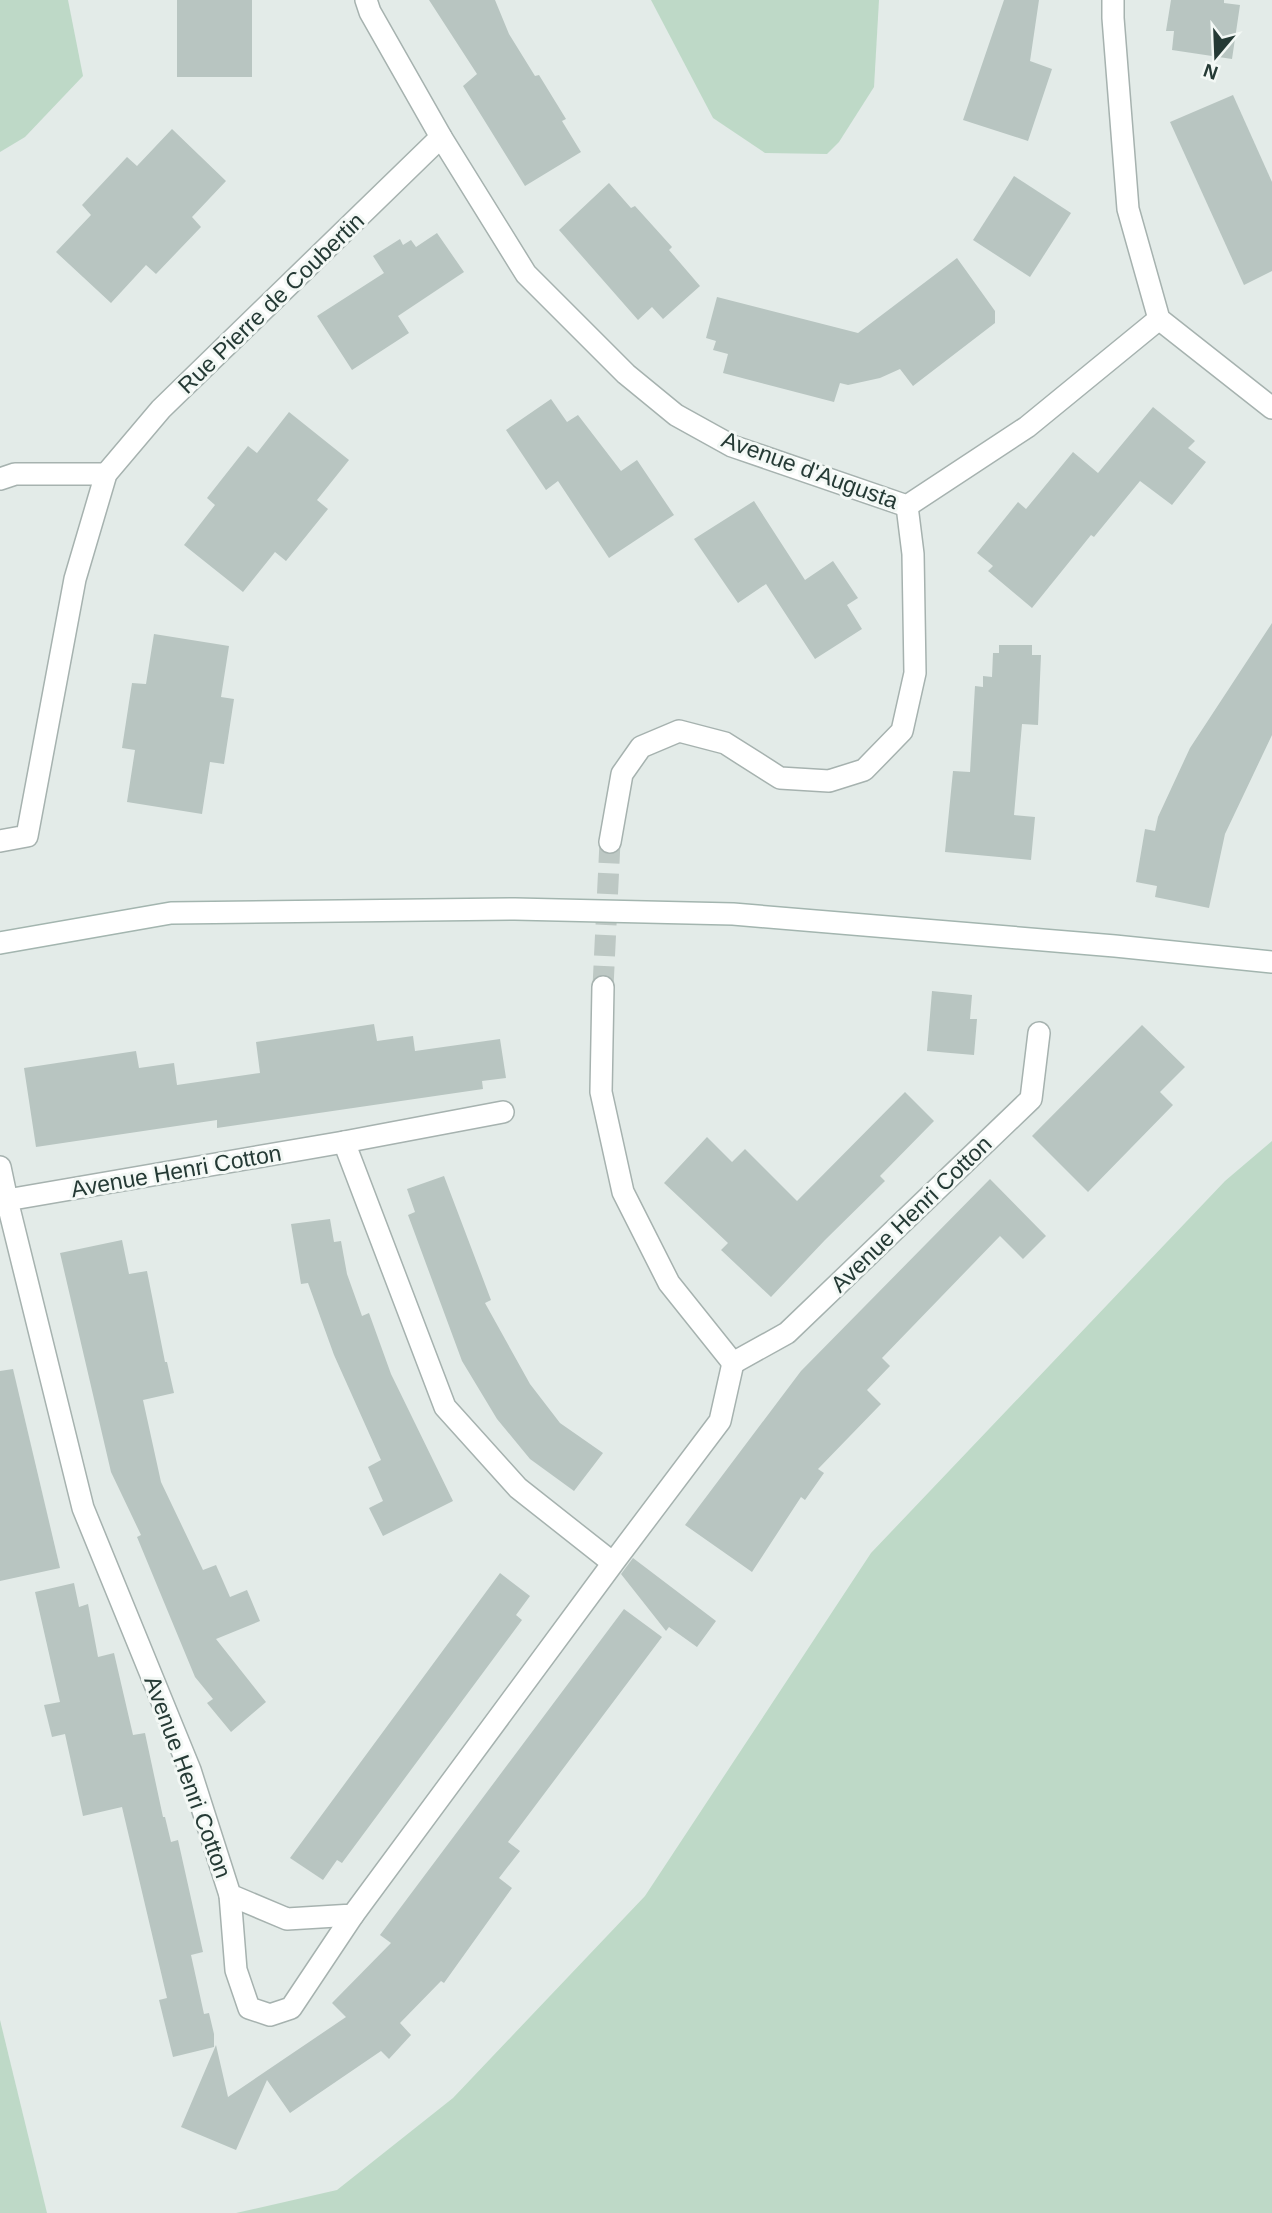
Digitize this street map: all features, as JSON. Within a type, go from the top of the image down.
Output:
[{"type":"street","name":"Avenue d'Augusta","points":[[366,0],[370,12],[441,138],[526,274],[626,374],[676,415],[732,446],[907,506],[1027,427],[1158,319]]},
{"type":"street","points":[[1114,0],[1112,18],[1128,209],[1158,319],[1272,408]]},
{"type":"street","name":"Rue Pierre de Coubertin","points":[[0,841],[27,836],[75,579],[106,474],[161,409],[441,138]]},
{"type":"street","points":[[0,479],[15,474],[106,474]]},
{"type":"street","points":[[610,842],[622,774],[641,747],[679,731],[725,743],[780,778],[829,781],[864,771],[902,731],[915,673],[913,554],[907,506]]},
{"type":"street","points":[[0,943],[171,913],[515,909],[733,915],[1115,946],[1272,962]]},
{"type":"street","points":[[230,1895],[236,1970],[248,2008],[270,2015],[291,2008],[354,1914],[720,1421],[733,1363],[669,1283],[623,1192],[601,1092],[603,987]]},
{"type":"street","name":"Avenue Henri Cotton","points":[[733,1363],[787,1333],[1031,1099],[1039,1033]]},
{"type":"street","name":"Avenue Henri Cotton","points":[[7,1200],[503,1112]]},
{"type":"street","points":[[344,1142],[445,1407],[518,1488],[613,1563]]},
{"type":"street","name":"Avenue Henri Cotton","points":[[0,1167],[83,1508],[190,1770],[230,1895],[287,1920],[354,1914]]},
{"type":"green space","points":[[0,0],[68,0],[83,76],[25,137],[0,152]]},
{"type":"green space","points":[[651,0],[879,0],[874,87],[839,142],[827,154],[765,153],[713,118]]},
{"type":"green space","points":[[1272,1141],[1272,2213],[236,2213],[337,2190],[453,2098],[645,1896],[871,1553],[1225,1181]]},
{"type":"green space","points":[[0,2020],[47,2213],[0,2213]]},
{"type":"building","points":[[177,0],[252,0],[252,77],[177,77]]},
{"type":"building","points":[[429,0],[495,0],[509,34],[566,119],[562,121],[581,152],[525,186],[463,86],[477,74]]},
{"type":"building","points":[[1004,0],[1039,0],[1030,61],[1052,69],[1028,141],[963,120]]},
{"type":"building","points":[[1171,0],[1224,0],[1224,3],[1240,5],[1232,59],[1172,50],[1174,31],[1166,31]]},
{"type":"building","points":[[1233,95],[1272,182],[1272,271],[1244,285],[1170,122]]},
{"type":"building","points":[[172,129],[226,181],[192,217],[201,227],[156,274],[146,265],[111,303],[56,252],[91,215],[82,205],[127,157],[137,166]]},
{"type":"building","points":[[1014,176],[1071,213],[1030,277],[973,240]]},
{"type":"building","points":[[609,183],[631,208],[635,206],[672,247],[669,250],[700,286],[663,319],[652,307],[638,320],[559,230]]},
{"type":"building","points":[[437,233],[464,272],[398,316],[409,333],[352,370],[317,316],[384,273],[373,256],[400,239],[403,245],[411,240],[416,247]]},
{"type":"building","points":[[957,258],[995,311],[995,323],[913,386],[900,369],[880,378],[848,385],[840,383],[834,402],[723,373],[728,354],[713,350],[716,341],[706,338],[717,297],[858,333]]},
{"type":"building","points":[[551,399],[567,422],[578,415],[621,471],[637,460],[674,515],[609,558],[558,481],[546,490],[506,430]]},
{"type":"building","points":[[1153,407],[1195,441],[1188,448],[1206,462],[1172,505],[1140,481],[1094,537],[1091,535],[1032,608],[988,571],[993,566],[977,553],[1018,502],[1026,509],[1073,452],[1098,473]]},
{"type":"building","points":[[289,412],[349,460],[317,500],[328,509],[286,561],[275,552],[243,592],[184,545],[215,505],[207,498],[248,446],[257,453]]},
{"type":"building","points":[[754,501],[805,580],[833,561],[858,598],[847,605],[862,629],[815,659],[766,584],[738,603],[694,539]]},
{"type":"building","points":[[1272,623],[1272,735],[1225,834],[1209,908],[1155,897],[1157,886],[1136,882],[1145,829],[1155,831],[1158,817],[1190,748]]},
{"type":"building","points":[[154,634],[229,646],[221,697],[234,699],[224,764],[210,762],[202,814],[127,802],[135,750],[122,748],[132,683],[146,684]]},
{"type":"building","points":[[999,645],[1032,645],[1032,655],[1041,655],[1038,725],[1022,724],[1014,815],[1035,817],[1031,860],[945,852],[953,771],[970,772],[975,686],[983,687],[983,676],[992,677],[993,653],[999,653]]},
{"type":"building","points":[[932,991],[972,995],[970,1019],[977,1019],[974,1055],[927,1051]]},
{"type":"building","points":[[374,1024],[377,1041],[413,1036],[415,1051],[500,1039],[506,1078],[482,1081],[483,1089],[217,1128],[217,1120],[36,1147],[24,1068],[136,1051],[139,1068],[174,1063],[177,1085],[260,1073],[256,1042]]},
{"type":"building","points":[[1142,1025],[1185,1067],[1160,1092],[1173,1105],[1088,1192],[1032,1136]]},
{"type":"building","points":[[905,1092],[934,1121],[880,1176],[885,1181],[771,1297],[721,1250],[728,1243],[664,1183],[707,1137],[732,1162],[745,1149],[797,1201]]},
{"type":"building","points":[[444,1176],[491,1300],[485,1303],[530,1384],[560,1423],[603,1453],[574,1491],[530,1459],[497,1419],[462,1361],[408,1215],[415,1212],[407,1189]]},
{"type":"building","points":[[990,1179],[1046,1236],[1023,1259],[1000,1236],[882,1358],[890,1366],[867,1390],[881,1404],[818,1469],[824,1473],[805,1500],[801,1497],[752,1572],[685,1525],[801,1371]]},
{"type":"building","points":[[330,1219],[334,1242],[341,1241],[347,1274],[362,1316],[369,1313],[391,1374],[453,1501],[383,1536],[369,1508],[383,1501],[368,1467],[381,1460],[334,1355],[308,1283],[301,1284],[291,1224]]},
{"type":"building","points":[[122,1240],[129,1274],[147,1271],[174,1393],[143,1400],[161,1482],[203,1570],[216,1565],[230,1597],[247,1590],[260,1621],[216,1639],[266,1702],[231,1732],[207,1703],[213,1699],[195,1677],[137,1537],[141,1535],[111,1472],[60,1253]]},
{"type":"building","points":[[13,1369],[60,1568],[0,1581],[0,1371]]},
{"type":"building","points":[[633,1558],[716,1621],[697,1647],[669,1627],[666,1631],[621,1574]]},
{"type":"building","points":[[500,1573],[530,1596],[516,1615],[522,1620],[342,1863],[337,1860],[323,1880],[290,1858]]},
{"type":"building","points":[[74,1583],[79,1607],[88,1604],[98,1657],[114,1653],[133,1735],[145,1733],[163,1817],[171,1842],[178,1840],[203,1952],[191,1955],[204,2014],[209,2013],[214,2047],[173,2057],[159,2000],[167,1998],[122,1807],[83,1816],[65,1734],[52,1737],[44,1705],[60,1702],[35,1592]]},
{"type":"building","points":[[624,1609],[662,1637],[508,1842],[520,1851],[499,1878],[512,1888],[444,1983],[441,1981],[400,2023],[411,2035],[389,2059],[381,2051],[290,2113],[267,2080],[236,2150],[181,2127],[216,2045],[228,2097],[346,2017],[332,2003],[391,1943],[380,1935]]},
{"type":"tunnel","points":[[603,987],[610,842]]}]
